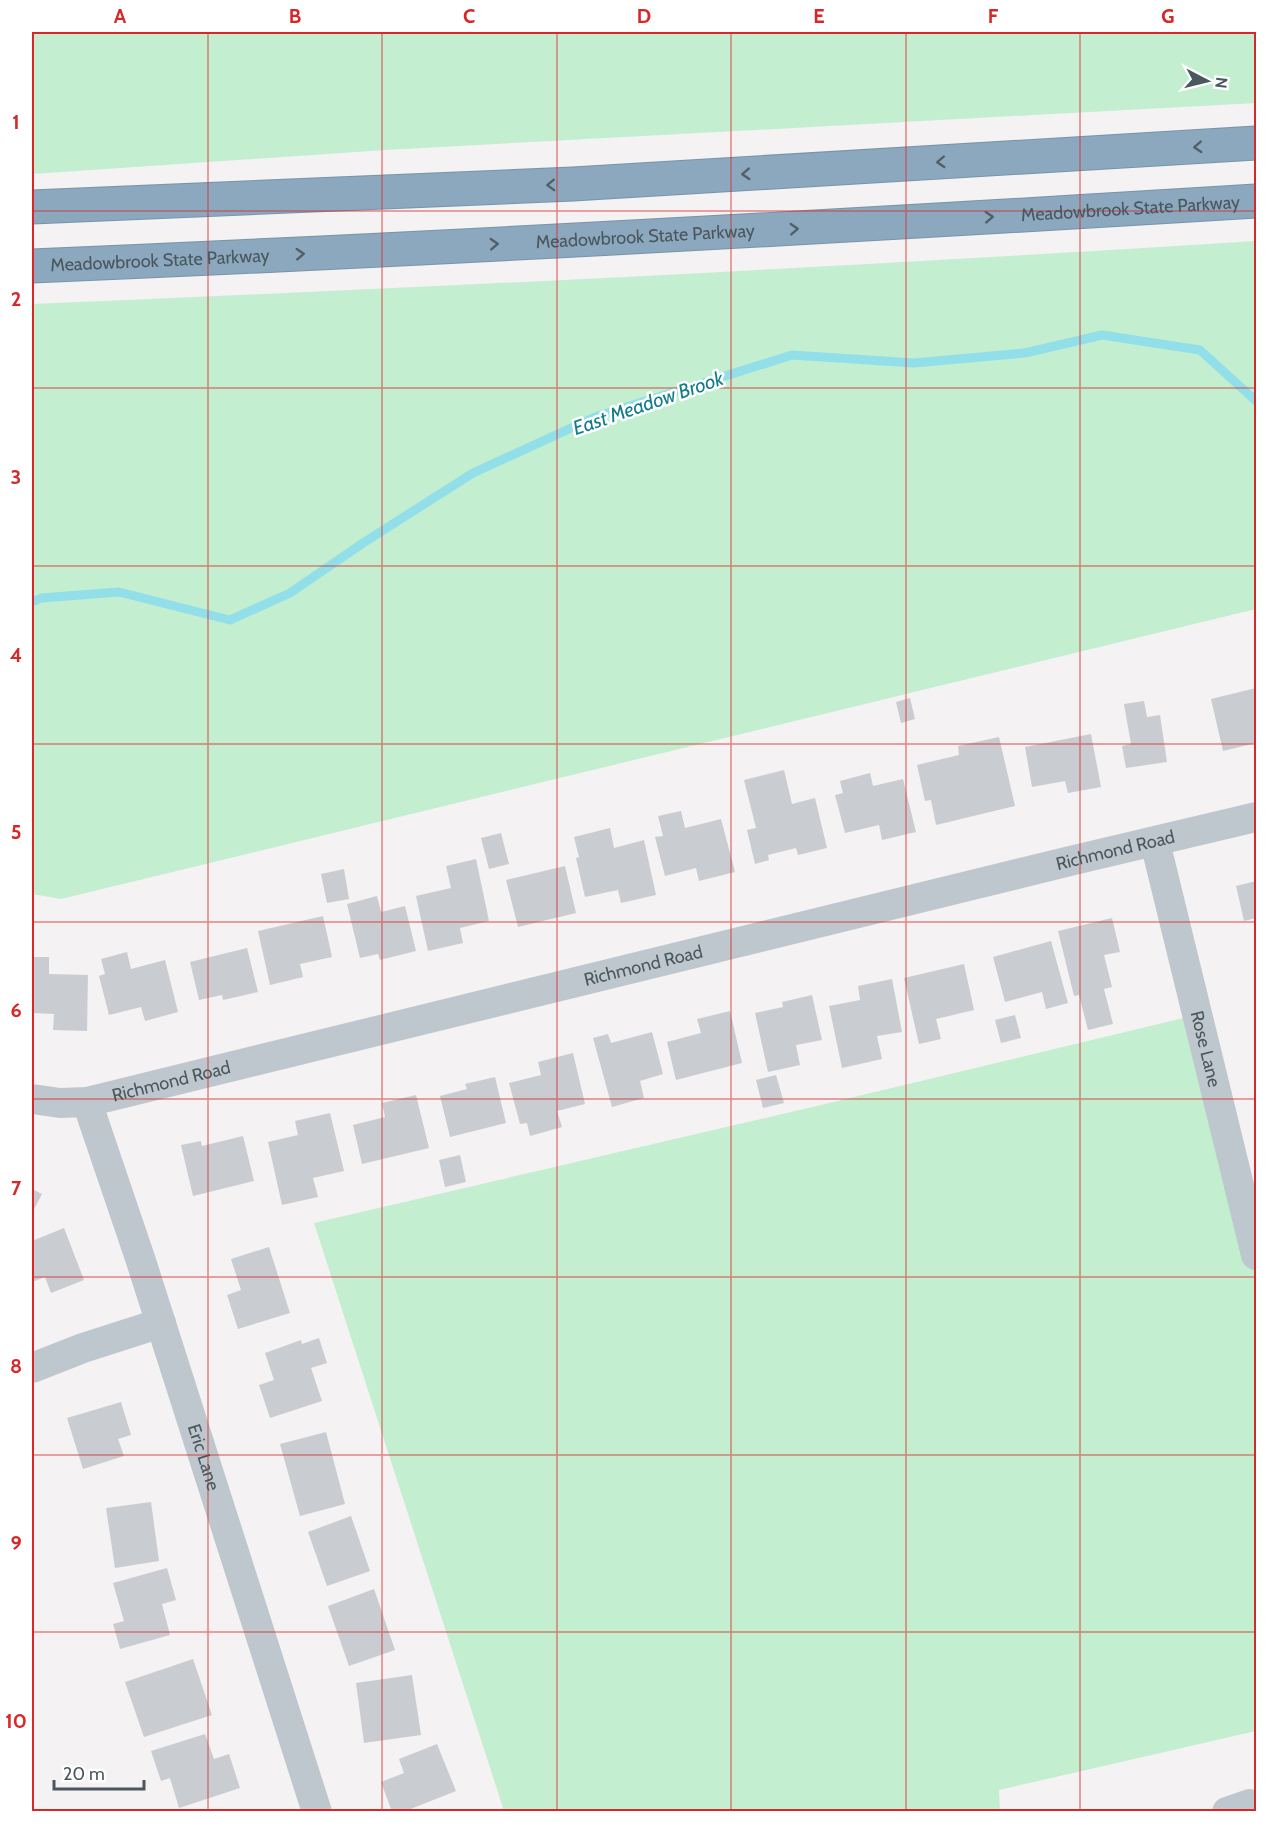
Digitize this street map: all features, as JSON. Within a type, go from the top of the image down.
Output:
[{"type":"highway","points":[[32,207],[573,184],[1257,143]]},
{"type":"highway","name":"Meadowbrook State Parkway","points":[[32,266],[236,258],[834,227],[1257,201]]},
{"type":"street","name":"Richmond Road","points":[[32,1099],[60,1103],[87,1102],[1035,869],[1257,817]]},
{"type":"street","name":"Rose Lane","points":[[1155,842],[1247,1170],[1257,1255]]},
{"type":"street","name":"Eric Lane","points":[[87,1102],[140,1258],[317,1812]]},
{"type":"street","points":[[32,1368],[83,1348],[161,1323]]},
{"type":"street","points":[[1227,1812],[1250,1804],[1252,1812]]},
{"type":"green space","points":[[32,32],[1256,32],[1256,103],[385,150],[32,174]]},
{"type":"green space","points":[[1256,241],[1256,609],[61,899],[32,894],[32,304],[644,276]]},
{"type":"green space","points":[[1196,1015],[1256,1255],[1256,1731],[999,1790],[1000,1811],[504,1811],[314,1223]]},
{"type":"building","points":[[1256,688],[1256,743],[1223,751],[1211,699]]},
{"type":"building","points":[[910,698],[915,719],[901,723],[896,702]]},
{"type":"building","points":[[1144,701],[1147,717],[1160,715],[1167,762],[1126,768],[1122,746],[1131,744],[1124,704]]},
{"type":"building","points":[[1091,734],[1101,787],[1068,793],[1065,781],[1032,787],[1025,747]]},
{"type":"building","points":[[999,737],[1015,806],[936,825],[931,800],[925,801],[917,765],[959,755],[958,746]]},
{"type":"building","points":[[784,770],[792,804],[815,798],[827,848],[798,855],[796,848],[768,855],[769,860],[755,864],[747,830],[756,828],[744,780]]},
{"type":"building","points":[[870,773],[873,786],[903,779],[916,832],[882,840],[879,825],[845,833],[835,795],[843,793],[840,781]]},
{"type":"building","points":[[681,811],[685,828],[721,819],[735,872],[699,881],[696,868],[665,876],[655,837],[663,836],[658,816]]},
{"type":"building","points":[[610,828],[614,848],[644,840],[656,895],[621,903],[618,890],[585,897],[576,858],[579,857],[574,837]]},
{"type":"building","points":[[501,833],[509,864],[489,869],[481,838]]},
{"type":"building","points":[[476,859],[489,921],[460,928],[463,943],[428,951],[416,896],[451,888],[446,866]]},
{"type":"building","points":[[565,866],[576,913],[518,927],[506,880]]},
{"type":"building","points":[[344,869],[349,899],[327,903],[321,874]]},
{"type":"building","points":[[1256,881],[1256,918],[1244,921],[1236,886]]},
{"type":"building","points":[[377,896],[381,912],[405,906],[416,951],[380,960],[378,954],[360,958],[347,904]]},
{"type":"building","points":[[323,916],[332,957],[300,964],[303,977],[270,985],[258,931]]},
{"type":"building","points":[[1112,918],[1120,952],[1104,955],[1112,987],[1104,989],[1113,1024],[1088,1030],[1079,995],[1074,996],[1058,931]]},
{"type":"building","points":[[1051,941],[1068,1003],[1046,1009],[1042,992],[1005,1002],[993,957]]},
{"type":"building","points":[[247,948],[258,992],[223,1000],[222,995],[199,1000],[190,962]]},
{"type":"building","points":[[127,952],[131,969],[165,960],[178,1012],[145,1021],[141,1007],[109,1015],[99,976],[105,974],[101,959]]},
{"type":"building","points":[[32,957],[49,957],[49,974],[88,975],[87,1031],[53,1030],[54,1014],[32,1013]]},
{"type":"building","points":[[964,964],[974,1010],[936,1019],[941,1039],[919,1044],[904,978]]},
{"type":"building","points":[[892,979],[902,1032],[877,1036],[882,1059],[842,1068],[829,1006],[860,1000],[858,986]]},
{"type":"building","points":[[812,995],[822,1040],[796,1045],[800,1065],[768,1072],[755,1013],[783,1007],[782,1002]]},
{"type":"building","points":[[730,1011],[742,1063],[676,1080],[667,1042],[701,1033],[697,1019]]},
{"type":"building","points":[[1015,1015],[1021,1038],[1001,1043],[995,1020]]},
{"type":"building","points":[[652,1032],[663,1074],[640,1081],[644,1098],[612,1107],[593,1038],[608,1034],[611,1043]]},
{"type":"building","points":[[573,1053],[585,1104],[557,1111],[562,1127],[530,1136],[527,1123],[520,1124],[509,1083],[541,1075],[538,1062]]},
{"type":"building","points":[[776,1075],[784,1103],[763,1108],[756,1080]]},
{"type":"building","points":[[495,1077],[506,1123],[450,1137],[440,1096],[467,1089],[465,1084]]},
{"type":"building","points":[[416,1095],[429,1148],[362,1164],[353,1125],[385,1117],[382,1103]]},
{"type":"building","points":[[330,1113],[344,1171],[313,1178],[318,1197],[282,1205],[268,1142],[298,1135],[295,1121]]},
{"type":"building","points":[[243,1136],[254,1181],[193,1196],[181,1145],[201,1141],[202,1146]]},
{"type":"building","points":[[460,1155],[466,1182],[445,1187],[439,1160]]},
{"type":"building","points":[[32,1189],[42,1194],[32,1213]]},
{"type":"building","points":[[64,1228],[84,1280],[51,1293],[45,1277],[32,1282],[32,1241]]},
{"type":"building","points":[[269,1247],[290,1313],[238,1329],[227,1295],[241,1290],[231,1259]]},
{"type":"building","points":[[319,1338],[327,1363],[311,1368],[322,1401],[270,1418],[259,1385],[274,1380],[265,1353],[301,1340],[302,1344]]},
{"type":"building","points":[[121,1402],[131,1435],[118,1439],[124,1456],[83,1469],[67,1418]]},
{"type":"building","points":[[326,1432],[345,1504],[300,1516],[280,1444]]},
{"type":"building","points":[[151,1502],[159,1561],[115,1568],[106,1508]]},
{"type":"building","points":[[351,1516],[370,1571],[327,1586],[308,1532]]},
{"type":"building","points":[[167,1568],[176,1600],[162,1604],[170,1635],[120,1649],[113,1624],[124,1621],[113,1583]]},
{"type":"building","points":[[374,1589],[395,1650],[349,1666],[328,1606]]},
{"type":"building","points":[[193,1659],[212,1715],[144,1737],[125,1682]]},
{"type":"building","points":[[412,1675],[421,1735],[364,1743],[356,1683]]},
{"type":"building","points":[[205,1734],[214,1759],[229,1754],[240,1788],[179,1808],[170,1778],[161,1781],[151,1751]]},
{"type":"building","points":[[437,1744],[456,1791],[403,1812],[392,1812],[381,1782],[404,1773],[399,1759]]},
{"type":"waterway","name":"East Meadow Brook","points":[[32,602],[41,598],[119,592],[230,620],[290,593],[473,473],[595,417],[792,355],[914,363],[1025,353],[1102,335],[1200,350],[1256,401]]}]
